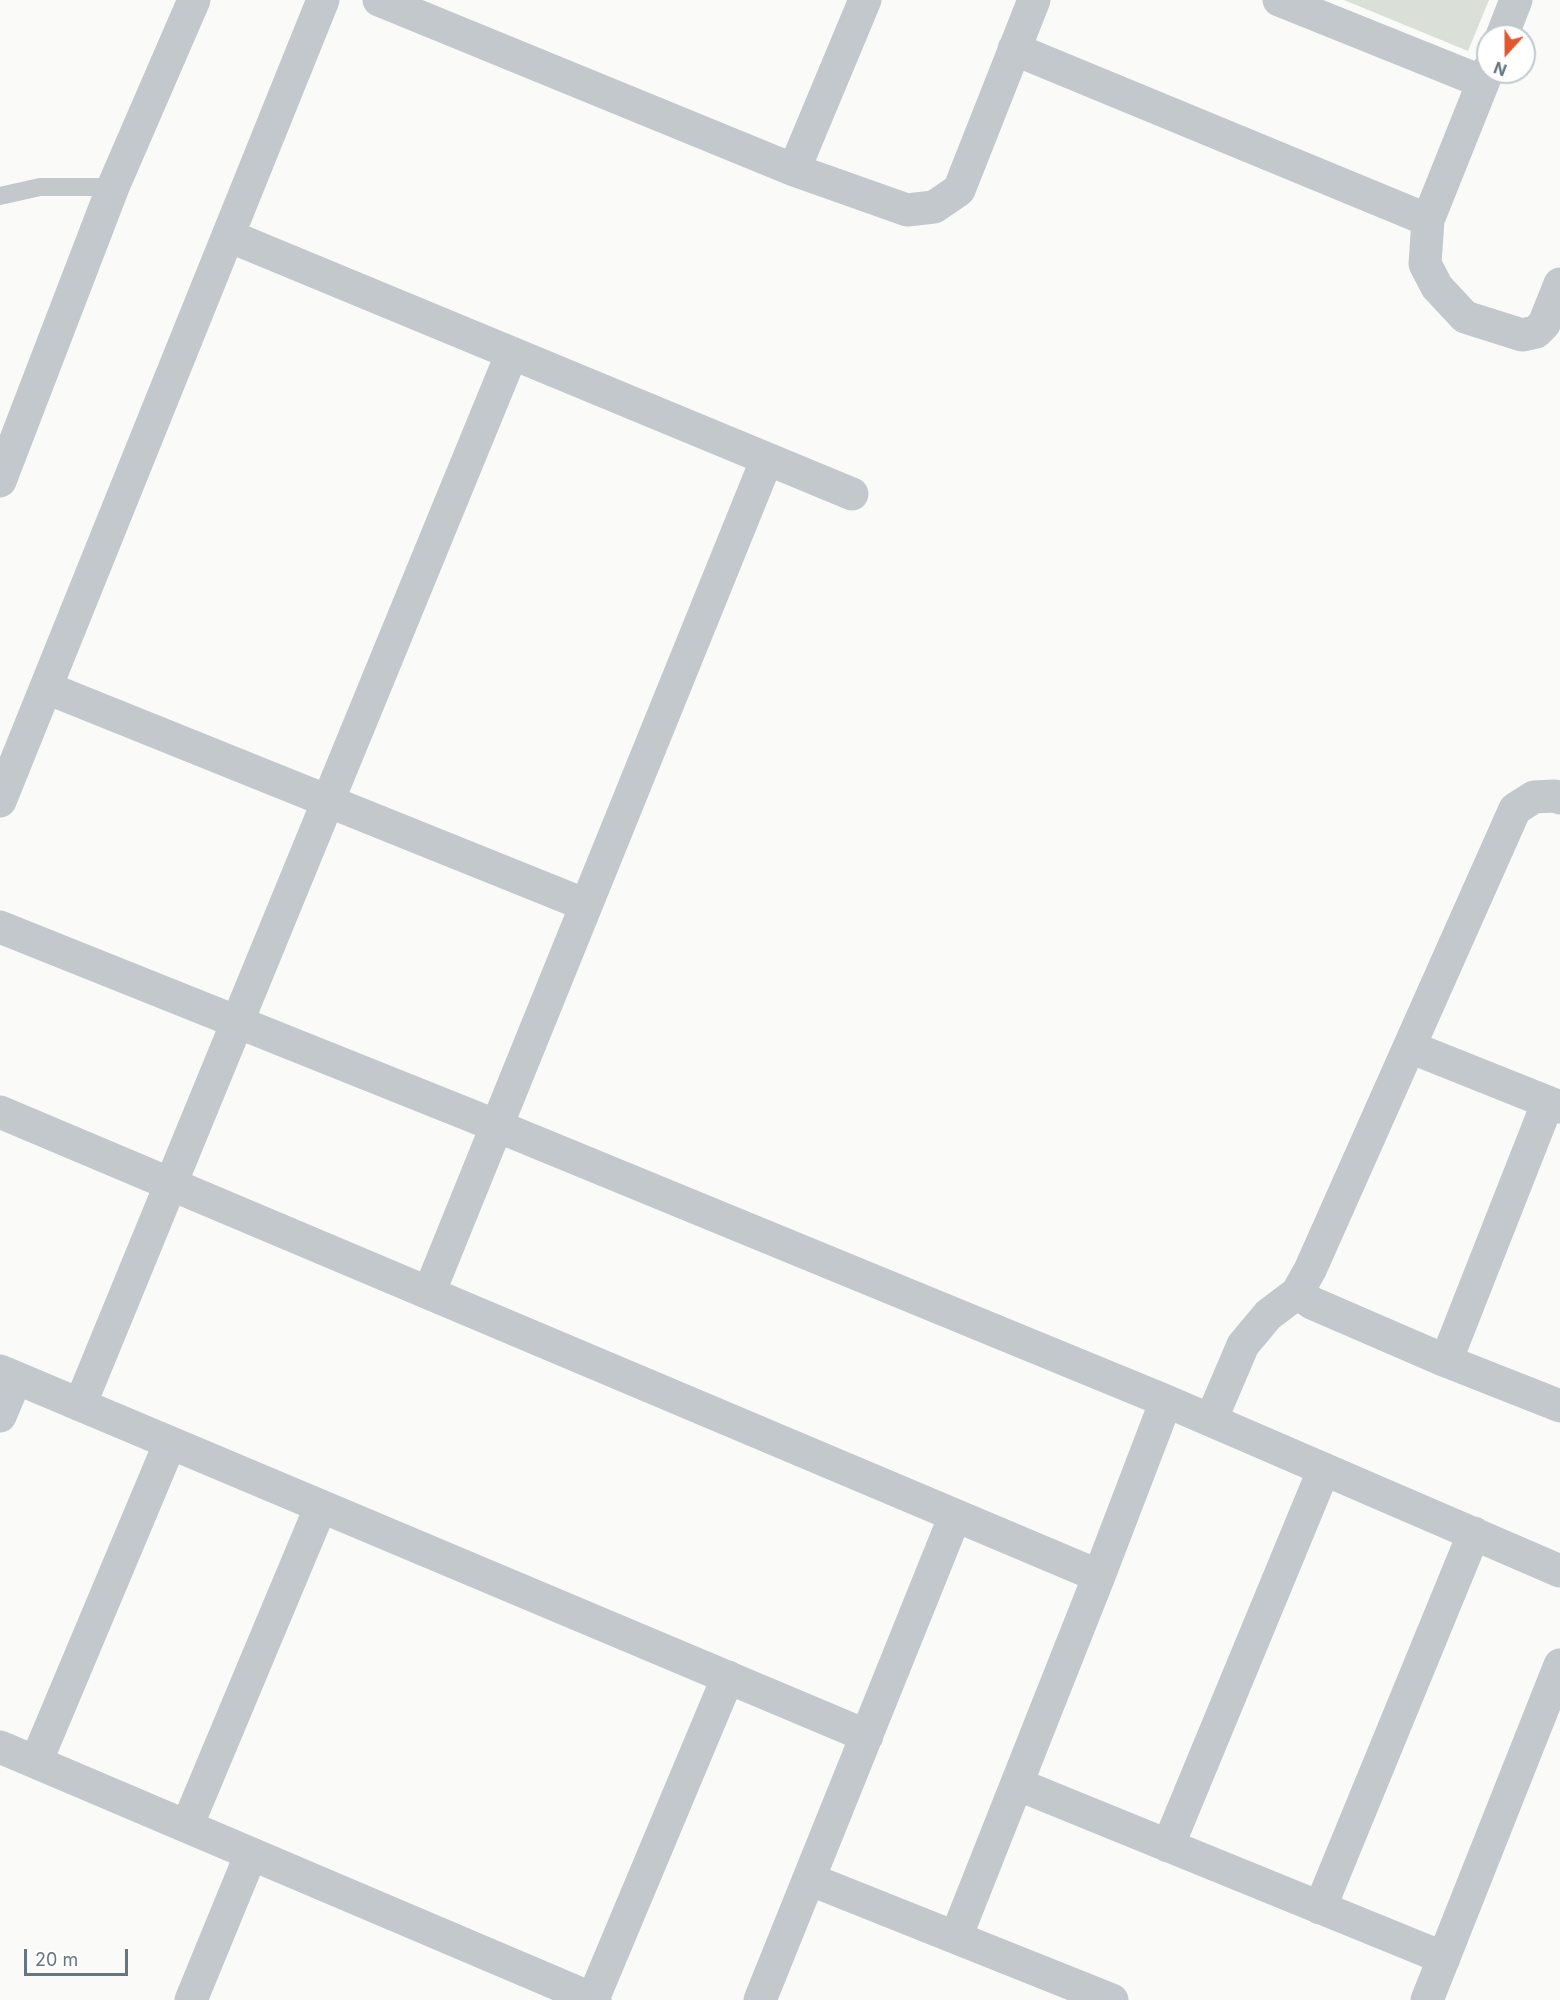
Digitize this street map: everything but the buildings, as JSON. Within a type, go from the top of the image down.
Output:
[{"type":"street","points":[[0,481],[113,187],[194,0]]},
{"type":"street","points":[[0,801],[323,0]]},
{"type":"street","points":[[379,0],[794,170],[907,210],[934,207],[959,190],[1034,0]]},
{"type":"street","points":[[794,170],[865,0]]},
{"type":"street","points":[[1279,0],[1476,72]]},
{"type":"street","points":[[1507,24],[1516,0]]},
{"type":"street","points":[[1014,49],[1428,220]]},
{"type":"street","points":[[1483,84],[1428,220],[1425,264],[1437,287],[1465,317],[1522,335],[1536,332],[1544,324],[1560,284]]},
{"type":"street","points":[[229,236],[852,494]]},
{"type":"street","points":[[80,1405],[513,353]]},
{"type":"street","points":[[429,1293],[767,459]]},
{"type":"street","points":[[47,688],[586,905]]},
{"type":"street","points":[[1211,1420],[1243,1345],[1268,1315],[1297,1293],[1310,1270],[1515,809],[1534,797],[1555,796],[1560,798]]},
{"type":"street","points":[[0,927],[497,1126],[1166,1401],[1560,1571]]},
{"type":"street","points":[[1410,1047],[1554,1105],[1446,1361]]},
{"type":"street","points":[[0,1112],[1099,1576]]},
{"type":"street","points":[[1297,1293],[1312,1303],[1446,1361],[1560,1406]]},
{"type":"street","points":[[0,1416],[8,1374],[867,1736]]},
{"type":"street","points":[[956,1937],[1166,1401]]},
{"type":"street","points":[[36,1762],[170,1443]]},
{"type":"street","points":[[1168,1846],[1324,1468]]},
{"type":"street","points":[[186,1827],[321,1506]]},
{"type":"street","points":[[760,2000],[955,1516]]},
{"type":"street","points":[[1320,1908],[1474,1533]]},
{"type":"street","points":[[1427,2000],[1560,1665]]},
{"type":"street","points":[[0,1747],[594,2000],[728,1677]]},
{"type":"street","points":[[1017,1784],[1444,1958]]},
{"type":"street","points":[[191,2000],[251,1854]]},
{"type":"street","points":[[809,1879],[1112,2000]]},
{"type":"lane","points":[[0,196],[40,187],[113,187]]},
{"type":"shaded area","points":[[1344,0],[1489,0],[1479,24],[1476,24],[1476,32],[1468,51]]}]
